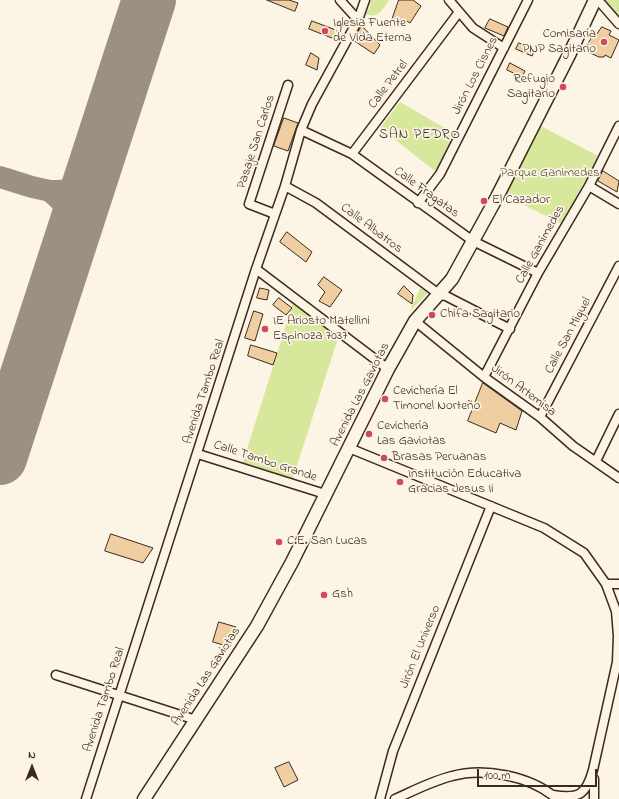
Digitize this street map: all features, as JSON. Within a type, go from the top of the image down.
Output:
[{"type":"street","points":[[340,0],[358,20]]},
{"type":"street","name":"Avenida Tambo Real","points":[[86,799],[198,454],[256,269],[285,186],[301,130],[312,104],[358,20],[365,0]]},
{"type":"street","points":[[449,0],[474,28],[504,48]]},
{"type":"street","name":"Jirón Los Cisnes","points":[[418,203],[440,174],[528,0]]},
{"type":"street","points":[[596,0],[619,24]]},
{"type":"street","name":"Avenida Las Gaviotas","points":[[144,799],[257,626],[292,562],[388,369],[415,321],[440,295],[452,279],[497,198],[596,0]]},
{"type":"street","name":"Calle Petrel","points":[[352,154],[459,12]]},
{"type":"street","name":"Pasaje San Carlos","points":[[275,214],[249,204],[288,85]]},
{"type":"street","name":"Calle Ganímedes","points":[[484,377],[538,273],[588,186],[619,126]]},
{"type":"street","name":"Calle Fragatas","points":[[301,130],[352,154],[418,203],[473,241],[538,273]]},
{"type":"street","name":"Calle Albatros","points":[[285,186],[316,203],[440,295],[446,296],[510,329]]},
{"type":"street","points":[[588,186],[619,204]]},
{"type":"street","name":"Calle San Miguel","points":[[540,418],[619,266]]},
{"type":"street","points":[[256,269],[388,369]]},
{"type":"street","name":"Jirón Artemisa","points":[[415,321],[484,377],[540,418],[573,446],[596,460],[619,478]]},
{"type":"street","points":[[596,460],[619,414]]},
{"type":"street","points":[[349,448],[544,528],[584,553],[606,584],[616,611],[618,636],[616,662],[589,786],[582,793],[566,798],[555,797],[513,777],[494,773],[473,773],[453,775],[395,799]]},
{"type":"street","name":"Calle Tambo Grande","points":[[198,454],[325,494]]},
{"type":"street","name":"Jirón El Universo","points":[[380,799],[393,751],[491,506]]},
{"type":"street","points":[[606,584],[619,584]]},
{"type":"street","points":[[56,675],[120,694],[196,720]]},
{"type":"street","points":[[593,770],[594,799]]},
{"type":"green space","points":[[371,0],[389,0],[380,13],[374,15],[365,14],[370,8]]},
{"type":"green space","points":[[604,0],[619,0],[619,17],[605,1]]},
{"type":"green space","points":[[400,102],[455,134],[435,171],[380,128]]},
{"type":"green space","name":"Parque Ganimedes","points":[[537,124],[598,156],[562,224],[502,194]]},
{"type":"green space","points":[[420,288],[428,293],[410,311]]},
{"type":"green space","points":[[293,303],[338,338],[292,481],[242,465]]},
{"type":"building","points":[[267,0],[289,0],[298,3],[295,11]]},
{"type":"building","points":[[399,0],[413,0],[421,6],[410,23],[407,21],[404,27],[392,20]]},
{"type":"building","points":[[490,19],[508,27],[504,36],[485,28]]},
{"type":"building","name":"Iglesia Fuente de Vida Eterna","points":[[312,21],[341,32],[337,40],[309,29]]},
{"type":"building","points":[[362,26],[380,45],[374,54],[353,40]]},
{"type":"building","name":"Comisaría PNP Sagitario","points":[[602,27],[611,31],[609,35],[619,40],[611,58],[605,55],[604,57],[599,57],[584,50],[593,35],[595,36]]},
{"type":"building","points":[[519,43],[535,50],[532,56],[516,49]]},
{"type":"building","points":[[311,53],[319,58],[317,70],[306,65]]},
{"type":"building","points":[[510,63],[525,71],[522,77],[507,70]]},
{"type":"building","points":[[284,118],[298,123],[288,151],[274,146]]},
{"type":"building","points":[[603,171],[619,181],[617,192],[598,181]]},
{"type":"building","points":[[287,232],[312,252],[306,262],[280,242]]},
{"type":"building","points":[[324,277],[342,290],[330,307],[319,301],[325,292],[318,285]]},
{"type":"building","points":[[404,286],[413,295],[412,304],[398,294]]},
{"type":"building","points":[[260,288],[269,290],[267,300],[257,298]]},
{"type":"building","points":[[279,298],[292,308],[286,315],[273,305]]},
{"type":"building","points":[[254,311],[263,314],[255,341],[245,338]]},
{"type":"building","points":[[251,345],[277,353],[273,365],[248,356]]},
{"type":"building","points":[[483,383],[522,411],[516,430],[500,423],[496,433],[468,421]]},
{"type":"building","points":[[111,534],[153,548],[143,563],[105,551]]},
{"type":"building","points":[[219,622],[236,627],[230,647],[213,642]]},
{"type":"building","points":[[289,762],[298,780],[284,787],[275,768]]},
{"type":"taxiway","points":[[0,177],[35,188],[58,191],[69,190],[80,186],[91,178]]},
{"type":"taxiway","points":[[51,192],[68,211],[71,222],[72,236]]},
{"type":"runway","points":[[0,458],[149,0]]},
{"type":"place","name":"Iglesia Fuente de Vida Eterna","points":[[325,31]]},
{"type":"place","name":"Comisaría PNP Sagitario","points":[[604,42]]},
{"type":"place","name":"Refugio Sagitario","points":[[563,87]]},
{"type":"place","name":"El Cazador","points":[[484,201]]},
{"type":"place","name":"Chifa Sagitario","points":[[432,315]]},
{"type":"place","name":"IE Ariosto Matellini Espinoza 7037","points":[[265,329]]},
{"type":"place","name":"Cevichería El Timonel Norteño","points":[[385,399]]},
{"type":"place","name":"Cevichería Las Gaviotas","points":[[369,434]]},
{"type":"place","name":"Brasas Peruanas","points":[[384,458]]},
{"type":"place","name":"Institución Educativa Gracias Jesus Ii","points":[[400,482]]},
{"type":"place","name":"C.E. San Lucas","points":[[279,542]]},
{"type":"place","name":"Gsh","points":[[324,595]]},
{"type":"district","name":"SAN PEDRO","points":[[420,136]]}]
